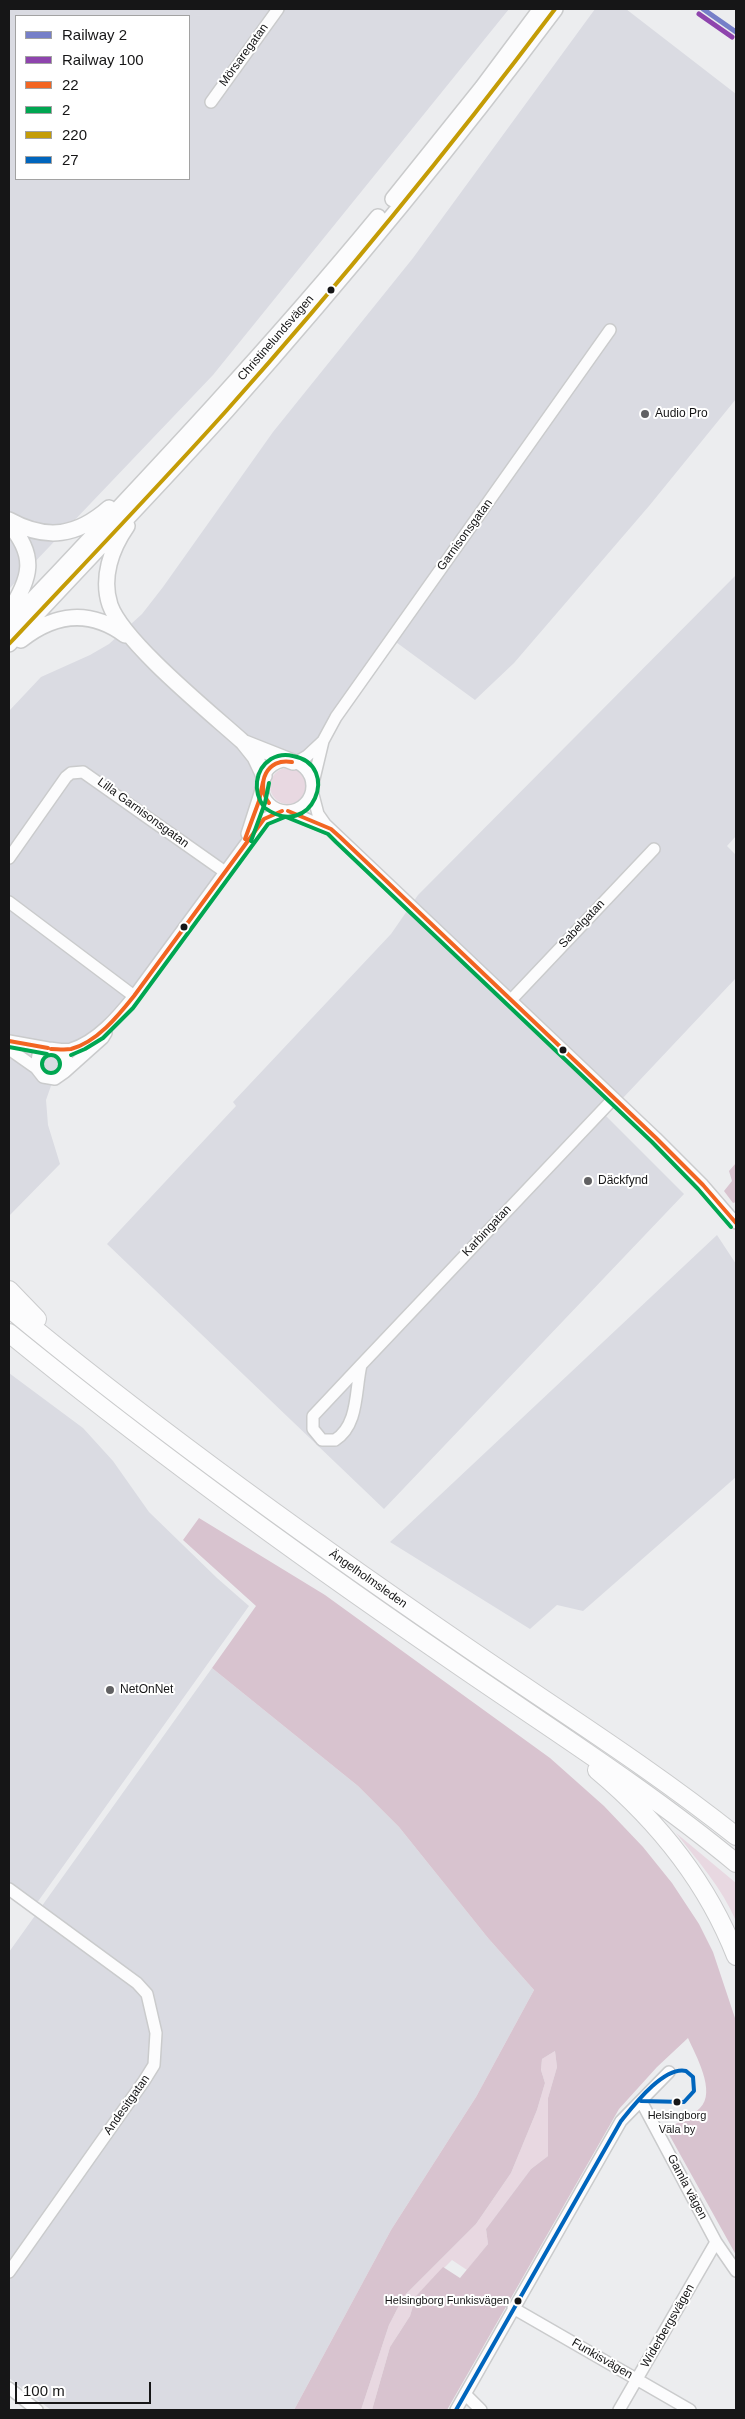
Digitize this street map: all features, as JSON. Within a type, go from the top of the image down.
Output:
[{"type":"highway","points":[[9,1290],[86,1370]]},
{"type":"highway","name":"Ängelholmsleden","points":[[9,1308],[142,1415],[346,1564],[675,1787],[736,1836]]},
{"type":"highway","name":"Ängelholmsleden","points":[[9,1333],[106,1410],[312,1564],[447,1658],[551,1726]]},
{"type":"highway","points":[[9,1344],[64,1386],[106,1410]]},
{"type":"highway","points":[[551,1726],[647,1793],[736,1863]]},
{"type":"highway","points":[[551,1726],[638,1807],[669,1841],[710,1900],[736,1956]]},
{"type":"main road","name":"Christinelundsvägen","points":[[9,625],[160,465],[307,303],[429,155],[541,9]]},
{"type":"main road","name":"Christinelundsvägen","points":[[9,644],[195,444],[350,267],[491,94],[555,9]]},
{"type":"main road","points":[[195,444],[126,528],[110,557],[106,586],[111,607],[120,622],[139,645],[243,742],[255,757],[264,779]]},
{"type":"main road","points":[[9,520],[39,533],[61,533],[75,530],[102,514],[160,465]]},
{"type":"main road","points":[[9,524],[23,542],[29,561],[22,588],[9,612]]},
{"type":"main road","points":[[9,651],[32,632],[43,626],[72,617],[90,618],[108,624],[139,645]]},
{"type":"main road","points":[[243,742],[294,762]]},
{"type":"street","name":"Mörsaregatan","points":[[211,102],[278,9]]},
{"type":"street","name":"Garnisonsgatan","points":[[294,762],[307,756],[323,741],[353,690],[610,330]]},
{"type":"street","name":"Garnisonsgatan","points":[[312,789],[323,741]]},
{"type":"street","points":[[240,852],[254,816],[268,770],[279,762],[294,762],[310,775],[318,814],[331,829],[614,1098],[703,1185],[736,1223]]},
{"type":"street","name":"Lilla Garnisonsgatan","points":[[9,858],[66,777],[71,773],[83,772],[225,872]]},
{"type":"street","points":[[264,779],[266,800],[285,811],[331,829]]},
{"type":"street","points":[[36,1068],[38,1056],[54,1049],[80,1045],[113,1020],[134,996],[264,819],[304,806],[312,789]]},
{"type":"street","name":"Sabelgatan","points":[[511,1000],[654,849]]},
{"type":"street","points":[[9,902],[134,996]]},
{"type":"street","points":[[9,1049],[36,1068],[43,1078],[55,1079],[103,1038],[113,1020]]},
{"type":"street","points":[[9,1041],[54,1049],[67,1060],[65,1072]]},
{"type":"street","name":"Karbingatan","points":[[361,1366],[355,1404],[349,1426],[335,1440],[322,1440],[313,1429],[313,1416],[614,1098]]},
{"type":"street","name":"Andesitgatan","points":[[9,1889],[137,1983],[147,1994],[150,2003],[156,2041],[154,2065],[144,2081],[9,2272]]},
{"type":"street","points":[[456,2410],[621,2121],[669,2072]]},
{"type":"street","name":"Gamla vägen","points":[[641,2101],[716,2242],[736,2271]]},
{"type":"street","name":"Widerbergsvägen","points":[[619,2410],[716,2242]]},
{"type":"street","name":"Funkisvägen","points":[[514,2308],[690,2410]]},
{"type":"street","points":[[9,2388],[37,2410]]},
{"type":"street","points":[[465,2394],[481,2410]]},
{"type":"shaded area","points":[[9,9],[509,9],[213,375],[9,589]]},
{"type":"shaded area","points":[[595,9],[626,9],[736,94],[736,399],[649,506],[514,663],[475,700],[389,637],[321,739],[299,758],[252,743],[260,781],[248,824],[238,850],[100,1031],[60,1060],[46,1100],[48,1125],[60,1164],[9,1216],[9,711],[41,677],[90,655],[109,644],[142,614],[273,432],[413,258]]},
{"type":"shaded area","points":[[736,575],[736,836],[727,846],[736,855],[736,978],[606,1116],[684,1194],[384,1509],[107,1244],[236,1106],[233,1102],[391,934],[418,895]]},
{"type":"shaded area","points":[[288,768],[295,769],[301,773],[305,779],[305,793],[301,799],[295,803],[288,804],[281,803],[275,799],[271,793],[270,786],[271,779],[275,773],[281,769]]},
{"type":"shaded area","points":[[736,1163],[736,1202],[733,1203],[724,1191],[732,1181],[729,1171]]},
{"type":"shaded area","points":[[717,1235],[736,1264],[736,1477],[583,1611],[557,1605],[530,1629],[390,1542]]},
{"type":"shaded area","points":[[9,1373],[83,1428],[113,1461],[149,1512],[217,1578],[249,1606],[34,1907],[9,1889]]},
{"type":"shaded area","points":[[199,1518],[325,1595],[550,1758],[604,1806],[643,1847],[672,1883],[699,1924],[713,1952],[736,2021],[736,2255],[666,2129],[684,2120],[700,2108],[705,2101],[706,2083],[688,2038],[657,2067],[619,2109],[447,2410],[372,2410],[390,2347],[410,2316],[416,2296],[443,2267],[460,2278],[488,2244],[486,2229],[531,2169],[548,2156],[548,2098],[557,2067],[555,2051],[542,2059],[541,2070],[545,2083],[537,2110],[511,2173],[476,2224],[404,2296],[389,2325],[361,2410],[294,2410],[391,2230],[476,2097],[534,1990],[488,1938],[399,1827],[358,1786],[212,1668],[256,1606],[183,1540]]},
{"type":"shaded area","points":[[212,1668],[358,1786],[399,1827],[488,1938],[534,1990],[476,2097],[391,2230],[294,2410],[51,2410],[9,2378],[9,1952]]},
{"type":"shaded area","points":[[676,1833],[736,1883],[736,1921],[717,1886]]},
{"type":"shaded area","points":[[555,2051],[557,2067],[548,2098],[548,2156],[531,2169],[486,2229],[488,2244],[467,2270],[452,2260],[416,2296],[410,2316],[390,2347],[372,2410],[361,2410],[389,2325],[404,2296],[476,2224],[511,2173],[537,2110],[545,2083],[541,2070],[542,2059]]},
{"type":"rail line","name":"2","points":[[703,9],[736,32]]},
{"type":"rail line","name":"100","points":[[699,14],[732,37]]},
{"type":"transit line","name":"220","points":[[9,644],[200,440],[270,361],[436,163],[555,9]]},
{"type":"transit line","name":"2","points":[[264,807],[258,795],[257,781],[258,775],[265,764],[271,759],[284,755],[293,756],[308,762],[316,773],[318,785],[315,798],[307,809],[296,815],[282,816],[265,808]]},
{"type":"transit line","name":"22","points":[[269,803],[263,788],[266,774],[276,764],[292,762]]},
{"type":"transit line","name":"22","points":[[245,839],[259,801],[263,782]]},
{"type":"transit line","name":"2","points":[[251,841],[265,803],[269,783]]},
{"type":"transit line","name":"22","points":[[51,1049],[71,1049],[81,1046],[90,1041],[114,1020],[134,996],[264,819],[282,811]]},
{"type":"transit line","name":"22","points":[[288,811],[331,829],[340,837],[656,1138],[703,1185],[736,1223]]},
{"type":"transit line","name":"2","points":[[71,1055],[103,1038],[133,1008],[268,824],[285,817]]},
{"type":"transit line","name":"2","points":[[286,817],[328,834],[652,1142],[698,1189],[731,1227]]},
{"type":"transit line","name":"22","points":[[9,1041],[48,1048]]},
{"type":"transit line","name":"2","points":[[9,1047],[47,1054]]},
{"type":"transit line","name":"2","points":[[51,1055],[57,1058],[60,1064],[57,1070],[51,1073],[45,1070],[42,1064],[45,1058],[51,1055]]},
{"type":"transit line","name":"27","points":[[456,2410],[621,2121],[650,2088],[668,2074],[686,2071],[693,2077],[694,2091],[684,2102],[641,2101]]},
{"type":"place","name":"Audio Pro","points":[[645,414]]},
{"type":"place","name":"Däckfynd","points":[[588,1181]]},
{"type":"place","name":"NetOnNet","points":[[110,1690]]},
{"type":"place","name":"Helsingborg Väla by","points":[[677,2102]]},
{"type":"place","name":"Helsingborg Funkisvägen","points":[[518,2301]]}]
